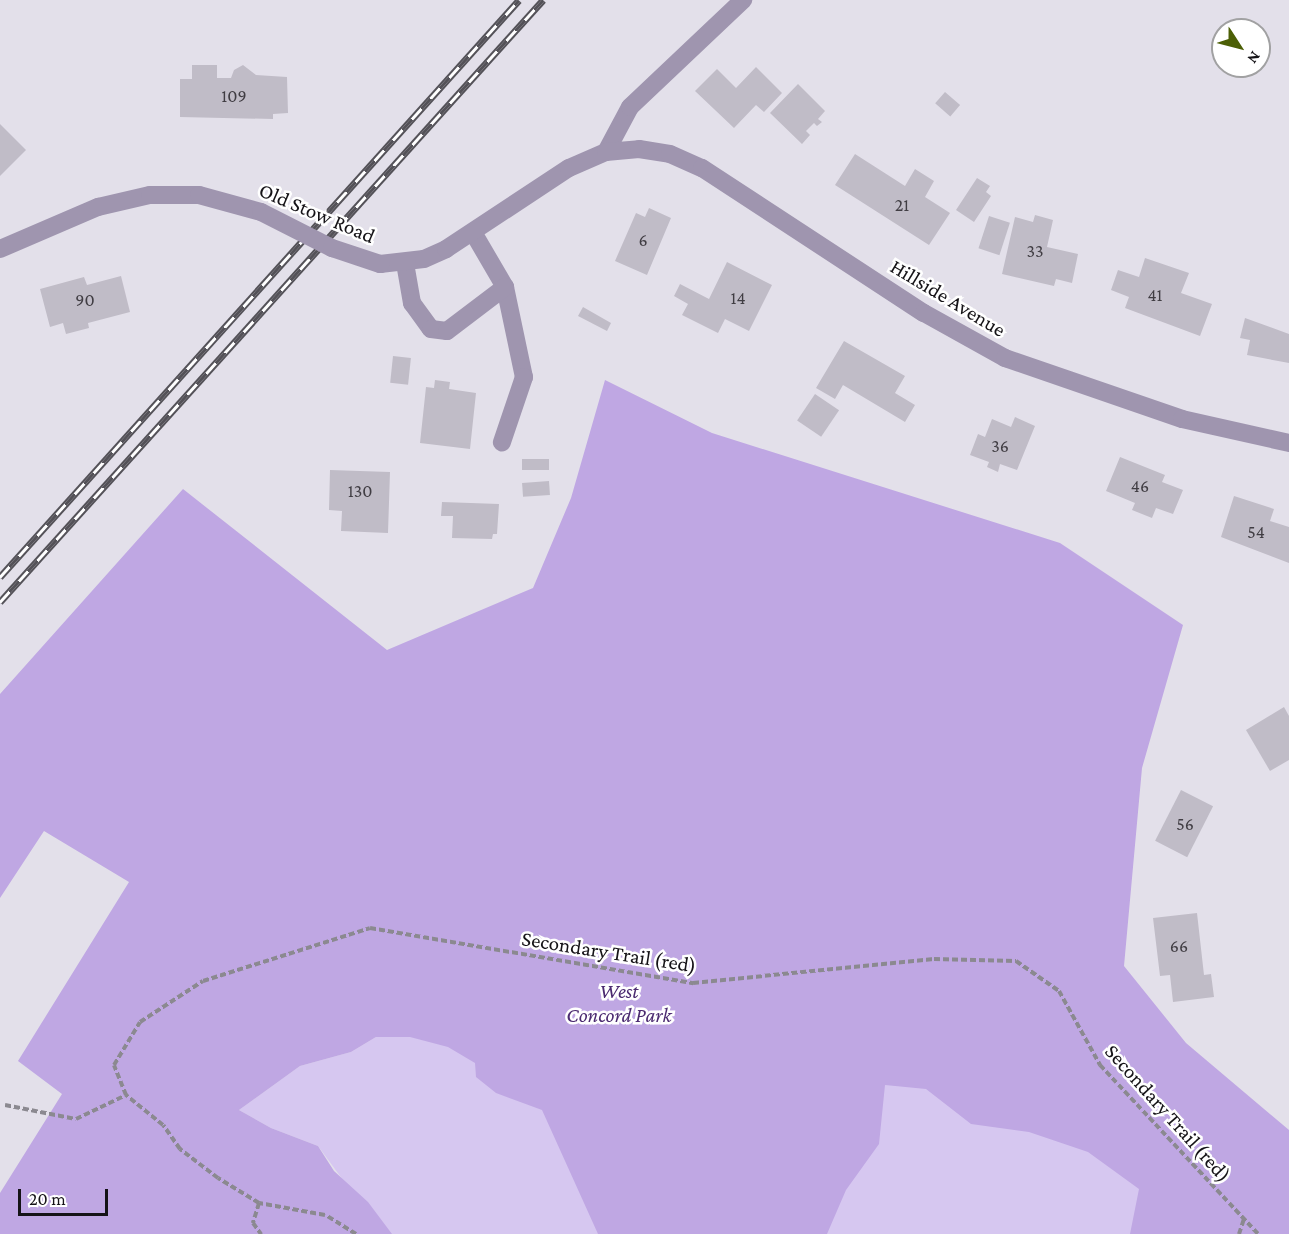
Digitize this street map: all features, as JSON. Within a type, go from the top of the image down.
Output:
[{"type":"street","points":[[606,153],[630,107],[743,0]]},
{"type":"street","name":"Hillside Avenue","points":[[606,153],[639,149],[670,154],[702,168],[924,313],[1005,358],[1182,419],[1289,443]]},
{"type":"street","name":"Old Stow Road","points":[[0,249],[98,207],[150,195],[199,195],[261,212],[332,248],[380,264],[405,263],[424,259],[474,234],[569,168],[606,153]]},
{"type":"street","points":[[474,234],[505,287],[524,377],[502,442]]},
{"type":"street","points":[[405,263],[412,303],[431,328],[447,331],[505,287]]},
{"type":"path","name":"Secondary Trail (red)","points":[[259,1203],[180,1149],[163,1125],[126,1095],[114,1065],[140,1022],[202,981],[370,928],[693,983],[934,959],[1016,961],[1059,991],[1100,1065],[1258,1234]]},
{"type":"path","points":[[5,1105],[76,1119],[126,1095]]},
{"type":"path","points":[[261,1234],[253,1222],[259,1203],[325,1215],[356,1234]]},
{"type":"path","points":[[1239,1234],[1244,1219]]},
{"type":"green space","points":[[605,380],[712,433],[1060,543],[1183,625],[1142,768],[1124,966],[1186,1043],[1289,1130],[1289,1234],[1130,1234],[1139,1189],[1088,1152],[1029,1132],[971,1124],[926,1089],[885,1085],[879,1144],[846,1190],[827,1234],[598,1234],[542,1110],[496,1093],[476,1077],[475,1063],[448,1047],[410,1037],[376,1037],[351,1052],[300,1066],[239,1110],[271,1128],[318,1146],[334,1171],[368,1202],[392,1234],[0,1234],[0,1193],[62,1094],[18,1061],[129,882],[44,831],[0,898],[0,694],[183,489],[387,650],[533,588],[571,498]]},
{"type":"green space","name":"West Concord Park","points":[[450,624],[1289,1234],[0,1234],[0,1193],[343,1180],[318,1146],[271,1128],[239,1110],[300,1066],[351,1052],[376,1037]]},
{"type":"building","points":[[192,65],[217,65],[217,78],[231,78],[234,70],[243,65],[256,75],[287,77],[288,113],[273,114],[273,119],[180,117],[180,79],[192,79]]},
{"type":"building","points":[[756,67],[782,93],[764,112],[756,105],[734,128],[695,91],[717,69],[736,88]]},
{"type":"building","points":[[798,84],[825,111],[818,119],[822,122],[817,126],[814,123],[806,131],[810,135],[802,144],[770,113]]},
{"type":"building","points":[[945,92],[960,105],[950,116],[935,103]]},
{"type":"building","points":[[0,124],[26,150],[0,176]]},
{"type":"building","points":[[855,154],[905,186],[915,169],[934,181],[925,197],[950,213],[929,245],[835,185]]},
{"type":"building","points":[[977,178],[990,186],[986,192],[991,196],[974,222],[956,210]]},
{"type":"building","points":[[649,208],[671,218],[647,275],[615,261],[636,213],[645,217]]},
{"type":"building","points":[[1035,215],[1053,220],[1047,247],[1078,254],[1072,283],[1056,279],[1054,286],[1002,274],[1015,217],[1033,222]]},
{"type":"building","points":[[989,216],[1010,223],[999,255],[978,248]]},
{"type":"building","points":[[1145,258],[1189,273],[1181,293],[1212,304],[1200,336],[1125,308],[1129,297],[1111,290],[1118,270],[1139,277]]},
{"type":"building","points":[[727,262],[772,285],[749,331],[725,319],[718,333],[682,315],[688,304],[674,296],[680,284],[709,299]]},
{"type":"building","points":[[121,276],[130,312],[88,323],[89,328],[66,334],[63,323],[50,327],[40,289],[84,277],[87,285]]},
{"type":"building","points":[[583,307],[611,323],[607,331],[578,316]]},
{"type":"building","points":[[1245,318],[1289,334],[1289,363],[1247,355],[1250,340],[1240,338]]},
{"type":"building","points":[[844,341],[905,376],[895,393],[915,405],[905,422],[843,385],[835,399],[816,388]]},
{"type":"building","points":[[393,356],[411,358],[408,385],[390,383]]},
{"type":"building","points":[[435,380],[450,382],[449,389],[476,393],[470,449],[420,443],[426,387],[434,388]]},
{"type":"building","points":[[815,394],[839,410],[821,437],[797,421]]},
{"type":"building","points":[[1015,417],[1035,426],[1017,470],[1000,464],[998,472],[987,467],[989,462],[970,455],[978,434],[985,437],[992,419],[1011,427]]},
{"type":"building","points":[[1120,457],[1165,475],[1162,482],[1183,490],[1173,514],[1156,508],[1152,518],[1132,510],[1135,503],[1106,491]]},
{"type":"building","points":[[522,459],[549,459],[549,470],[522,470]]},
{"type":"building","points":[[330,470],[390,472],[388,533],[341,531],[342,511],[329,510]]},
{"type":"building","points":[[549,481],[550,495],[523,497],[522,483]]},
{"type":"building","points":[[1234,496],[1274,509],[1270,521],[1289,527],[1289,563],[1221,537]]},
{"type":"building","points":[[442,502],[499,504],[497,534],[493,534],[492,539],[452,538],[453,516],[441,516]]},
{"type":"building","points":[[1284,707],[1289,716],[1289,760],[1270,771],[1246,730]]},
{"type":"building","points":[[1181,790],[1213,806],[1187,857],[1155,841]]},
{"type":"building","points":[[1197,913],[1204,975],[1211,974],[1214,997],[1173,1002],[1170,975],[1160,976],[1153,918]]},
{"type":"railway","points":[[0,577],[519,0]]},
{"type":"railway","points":[[0,602],[543,0]]}]
